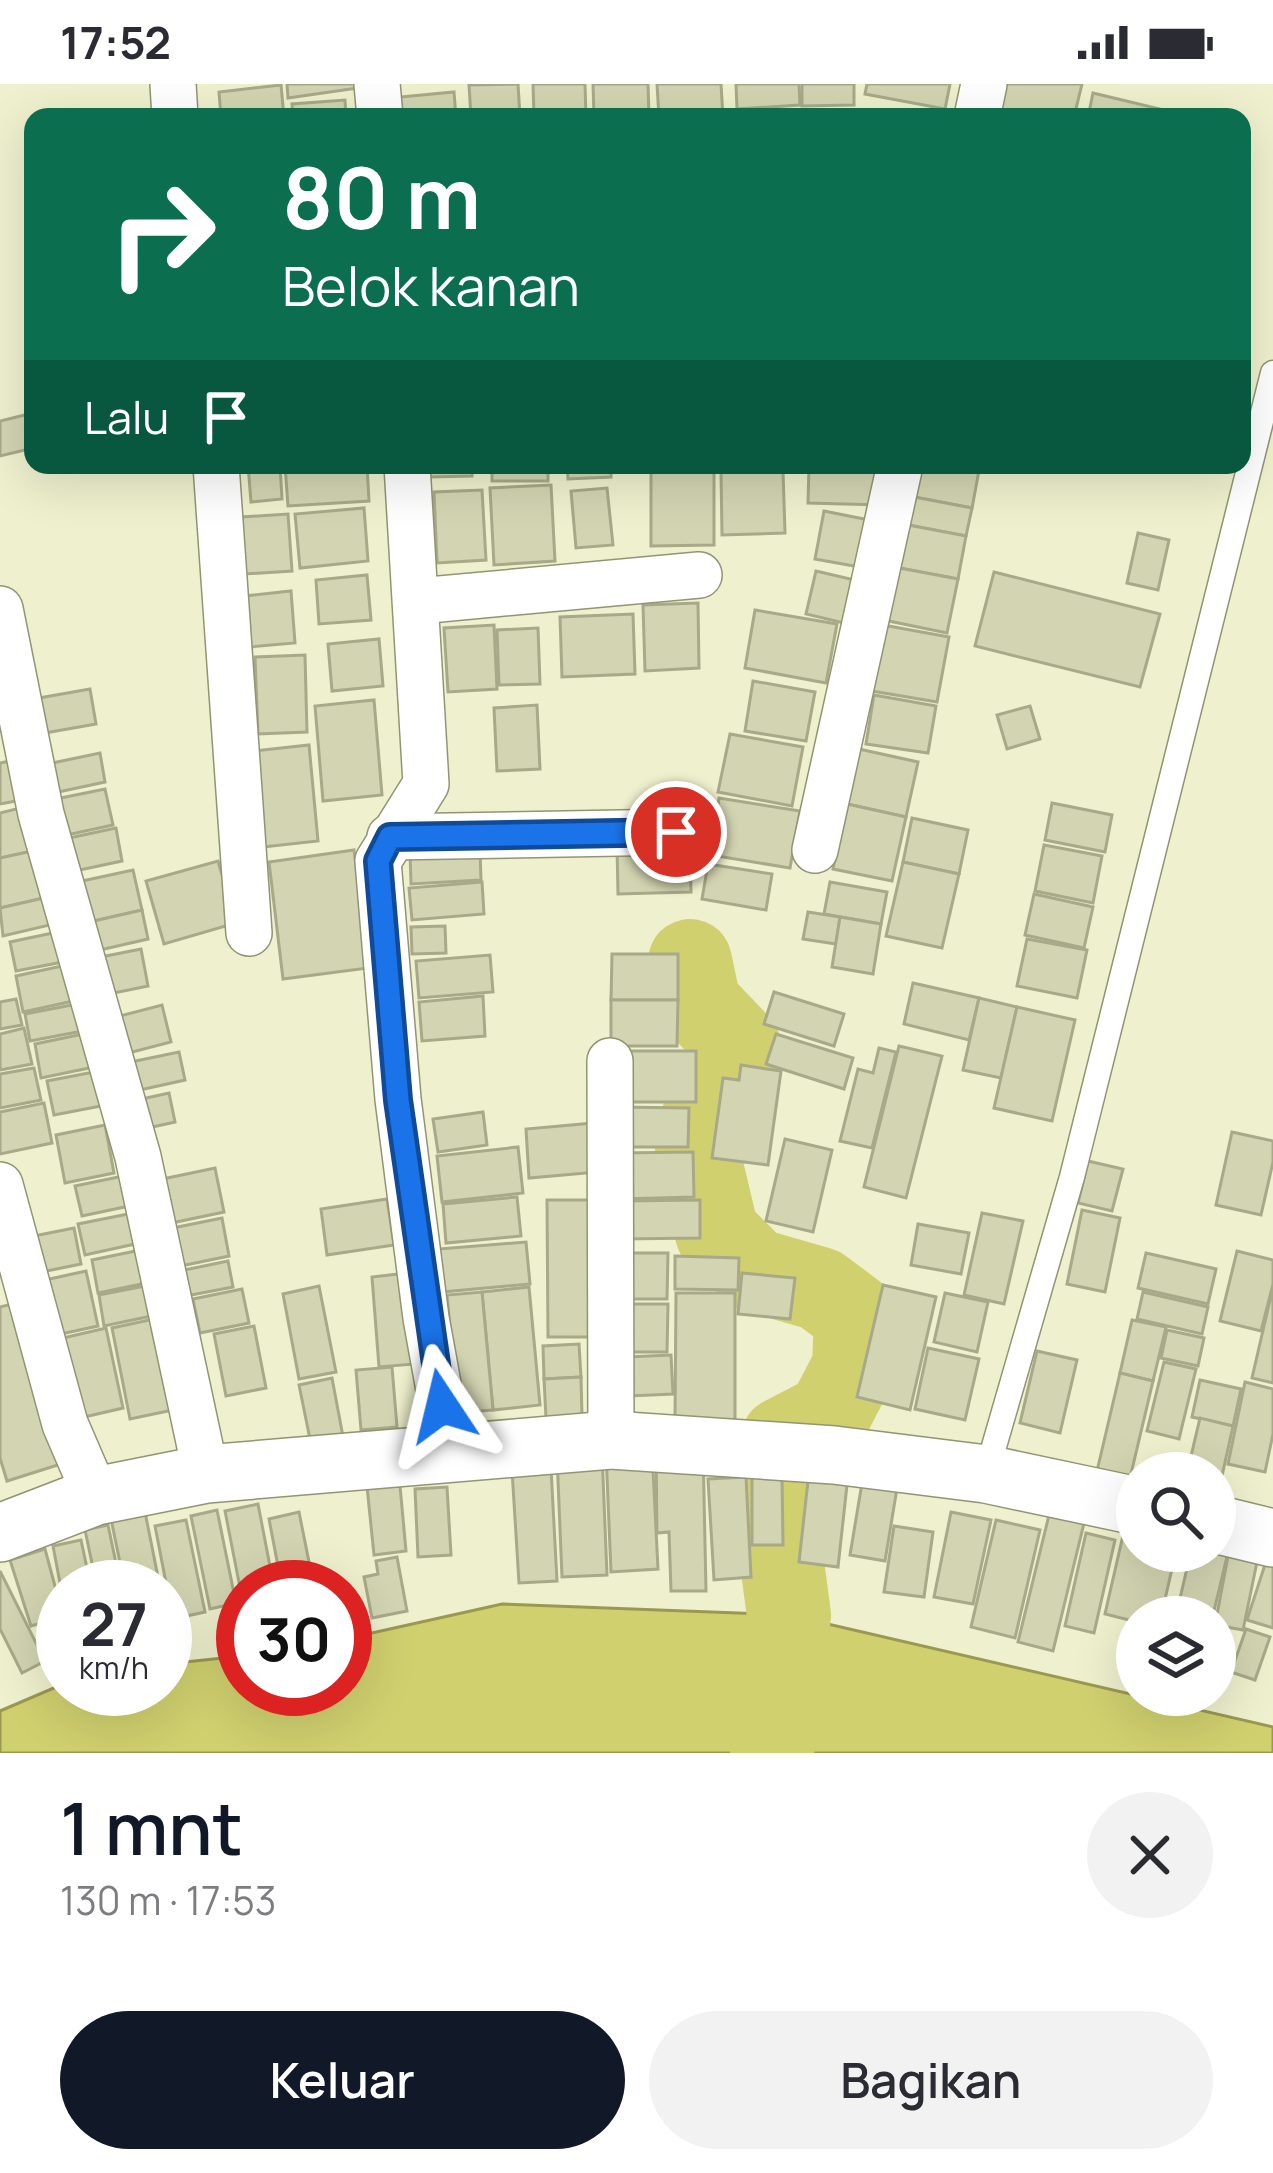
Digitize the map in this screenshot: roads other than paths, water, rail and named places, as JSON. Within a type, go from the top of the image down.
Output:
[{"type":"street","points":[[216,474],[249,933]]},
{"type":"street","points":[[408,474],[426,784],[378,861],[398,1100],[426,1318],[450,1450]]},
{"type":"street","points":[[814,850],[898,474]]},
{"type":"street","points":[[418,602],[699,575]]},
{"type":"street","points":[[0,609],[41,814],[138,1157],[206,1474]]},
{"type":"street","points":[[390,837],[676,832]]},
{"type":"street","points":[[610,1061],[610,1440]]},
{"type":"street","points":[[0,1185],[64,1424],[96,1496]]},
{"type":"street","points":[[0,1533],[96,1496],[206,1474],[610,1440],[834,1455],[986,1474],[1116,1502]]},
{"type":"street","points":[[1236,1529],[1273,1538]]},
{"type":"lane","points":[[1251,461],[1273,373]]},
{"type":"lane","points":[[986,1474],[1072,1177],[1248,474]]},
{"type":"waterway","points":[[690,961],[699,1004],[739,1046],[735,1068],[709,1091],[697,1149],[717,1233],[754,1270],[820,1289],[856,1316],[854,1367],[829,1415],[783,1439],[772,1488],[789,1615],[772,1753]]}]
